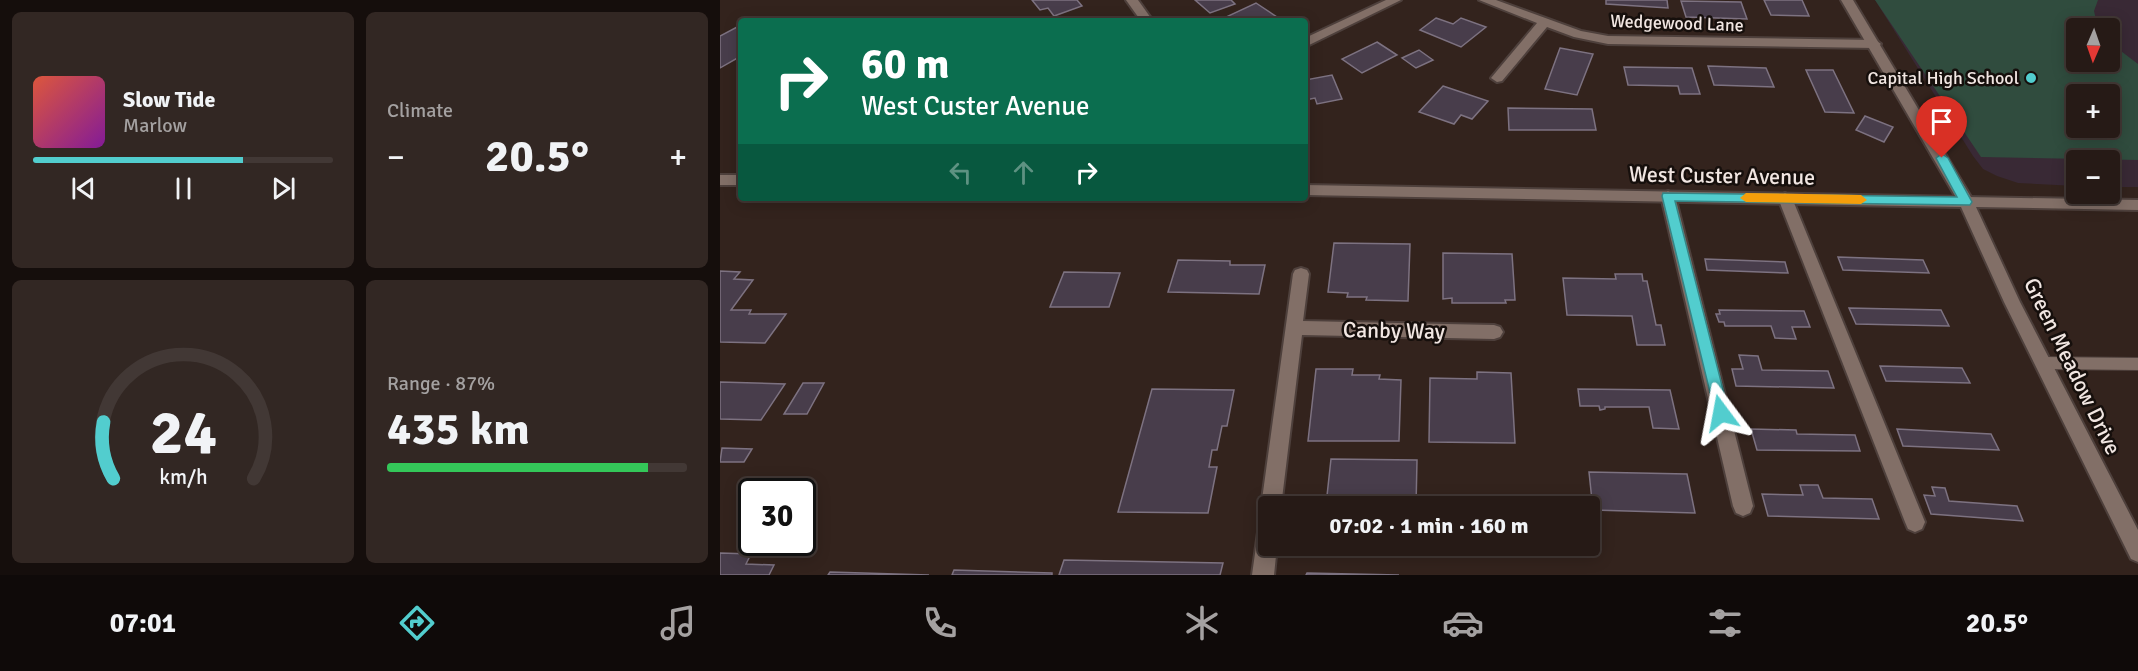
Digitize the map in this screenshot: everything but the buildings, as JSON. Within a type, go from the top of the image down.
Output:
[{"type":"street","points":[[1132,0],[1145,18]]},
{"type":"street","points":[[1308,42],[1395,0]]},
{"type":"street","name":"Wedgewood Lane","points":[[1485,0],[1578,34],[1608,40],[1875,45]]},
{"type":"street","name":"Green Meadow Drive","points":[[1847,0],[1966,202],[2012,302],[2138,552]]},
{"type":"street","points":[[1497,78],[1544,22]]},
{"type":"street","points":[[720,180],[738,180]]},
{"type":"street","name":"West Custer Avenue","points":[[1308,190],[2138,205]]},
{"type":"street","points":[[1668,196],[1743,506]]},
{"type":"street","points":[[1785,198],[1915,522]]},
{"type":"street","points":[[1272,496],[1301,274]]},
{"type":"street","name":"Canby Way","points":[[1293,328],[1494,332]]},
{"type":"street","points":[[1263,575],[1265,556]]},
{"type":"lane","points":[[2044,363],[2138,364]]},
{"type":"shaded area","name":"Capital High School","points":[[1875,0],[2138,0],[2138,187],[2120,187],[2120,150],[2066,150],[2066,185],[2018,183],[1983,169]]},
{"type":"green space","name":"Capital High School","points":[[1875,0],[2098,0],[2094,11],[2096,18],[2066,18],[2066,72],[2120,72],[2120,50],[2138,64],[2138,160],[2120,160],[2120,150],[2066,150],[2066,159],[1981,157]]},
{"type":"slow traffic","points":[[1746,198],[1861,200]]},
{"type":"place","name":"Capital High School","points":[[2031,78]]},
{"type":"route","points":[[1721,413],[1668,196],[1966,202],[1942,158]]}]
